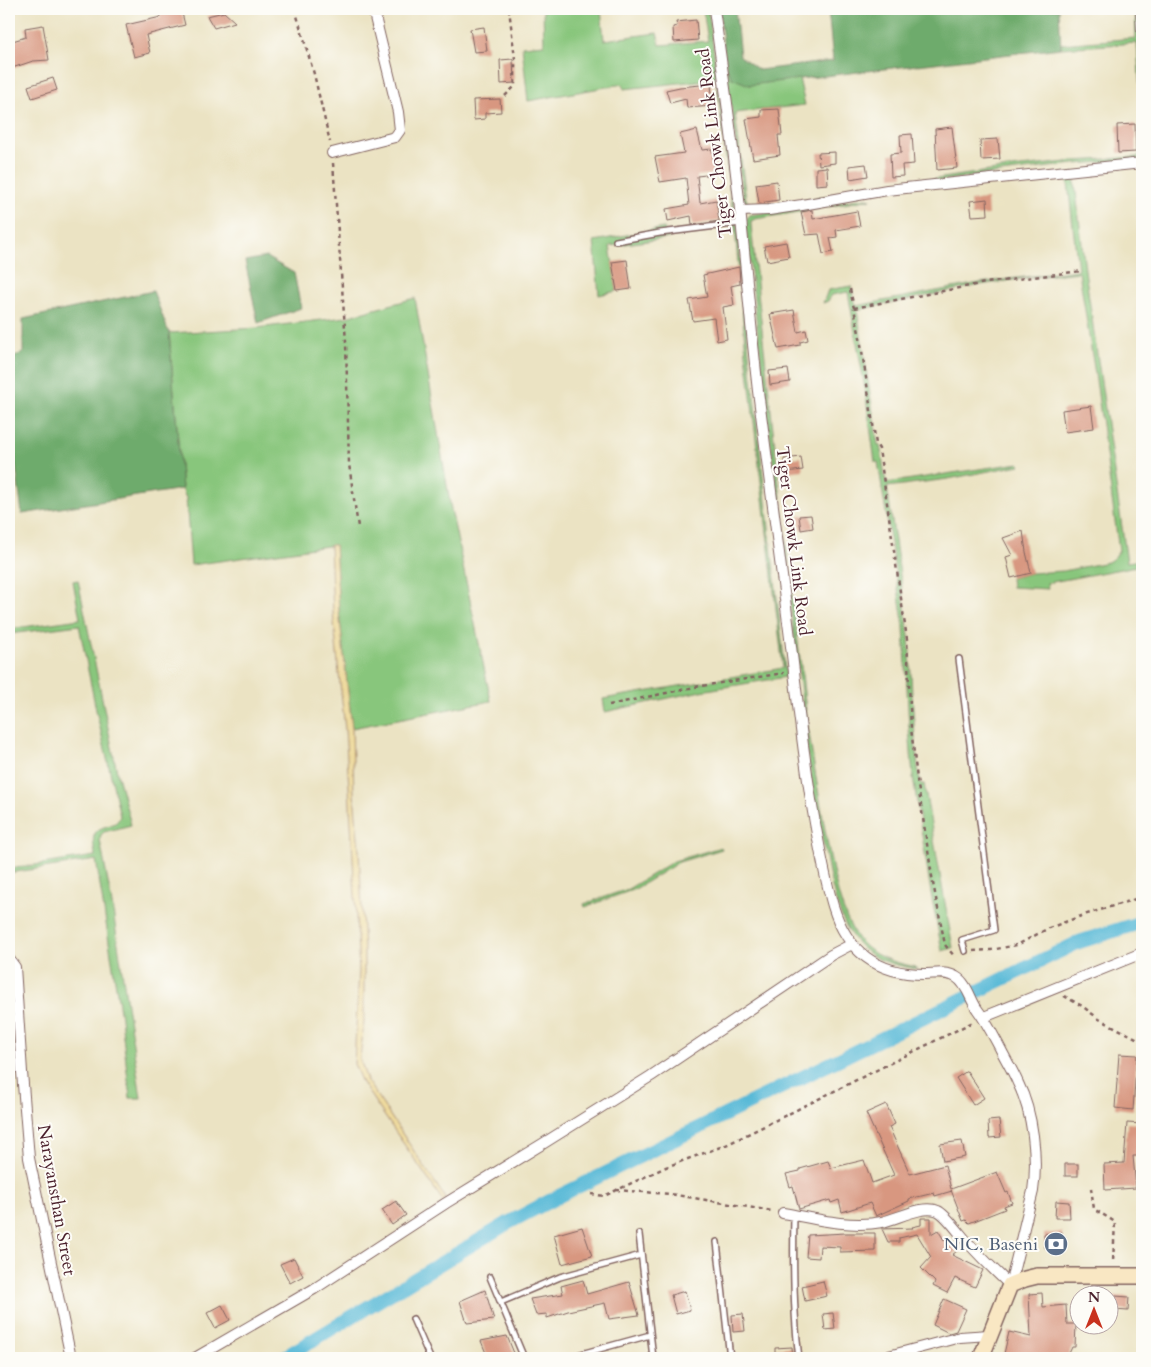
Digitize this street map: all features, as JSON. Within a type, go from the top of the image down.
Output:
[{"type":"main road","points":[[981,1358],[1010,1285],[1038,1276],[1142,1276]]},
{"type":"street","points":[[332,153],[395,137],[400,130],[398,112],[373,9]]},
{"type":"street","name":"Tiger Chowk Link Road","points":[[714,9],[728,104],[758,392],[799,723],[820,853],[834,909],[852,944],[869,960],[888,970],[905,973],[945,973]]},
{"type":"street","points":[[1141,9],[1142,30]]},
{"type":"street","points":[[740,212],[802,206],[886,190],[1142,163]]},
{"type":"street","points":[[195,1358],[314,1289],[446,1203],[651,1076],[852,944]]},
{"type":"street","points":[[984,1017],[1142,953]]},
{"type":"street","name":"Narayansthan Street","points":[[9,959],[15,967],[29,1158],[70,1358]]},
{"type":"street","points":[[945,973],[959,978],[966,987],[1019,1084],[1027,1105],[1035,1159],[1035,1176],[1010,1285]]},
{"type":"street","points":[[783,1213],[828,1221],[860,1224],[882,1222],[906,1216],[918,1210],[929,1209],[938,1211],[1010,1285]]},
{"type":"street","points":[[881,1358],[960,1337],[989,1335]]},
{"type":"lane","points":[[616,240],[660,232],[741,222]]},
{"type":"lane","points":[[959,659],[994,930],[962,940],[966,951]]},
{"type":"lane","points":[[794,1215],[795,1326],[799,1358]]},
{"type":"lane","points":[[639,1234],[653,1358]]},
{"type":"lane","points":[[717,1242],[730,1358]]},
{"type":"lane","points":[[500,1302],[560,1277],[641,1255]]},
{"type":"lane","points":[[490,1277],[524,1358]]},
{"type":"lane","points":[[413,1319],[430,1358]]},
{"type":"lane","points":[[570,1357],[650,1335]]},
{"type":"path","points":[[295,9],[314,74],[332,153],[346,342],[349,464],[358,527]]},
{"type":"path","points":[[505,96],[515,86],[515,58],[509,9]]},
{"type":"path","points":[[854,308],[985,283],[1082,271]]},
{"type":"path","points":[[850,289],[860,338],[876,444],[879,449],[905,623],[916,779],[945,945],[955,957]]},
{"type":"path","points":[[609,705],[695,687],[794,671]]},
{"type":"path","points":[[945,973],[952,959],[966,951],[991,950],[1016,945],[1049,928],[1142,897]]},
{"type":"path","points":[[1051,990],[1082,1006],[1099,1019],[1142,1041]]},
{"type":"path","points":[[591,1194],[604,1196],[666,1167],[726,1145],[984,1017]]},
{"type":"path","points":[[1091,1188],[1094,1209],[1115,1222],[1112,1276]]},
{"type":"path","points":[[614,1190],[670,1194],[783,1213]]},
{"type":"green space","points":[[543,9],[601,9],[604,40],[657,33],[660,45],[708,41],[703,9],[708,9],[738,233],[749,353],[786,677],[701,691],[605,712],[603,699],[783,668],[746,354],[735,229],[716,79],[624,89],[623,84],[528,101],[522,46],[544,44]]},
{"type":"green space","points":[[719,9],[735,9],[740,56],[759,70],[833,61],[828,9],[1059,9],[1061,48],[749,85],[732,78],[726,66]]},
{"type":"green space","points":[[1135,9],[1138,9],[1139,24],[1142,127],[1137,43],[1061,48],[1061,44],[1136,38]]},
{"type":"green space","points":[[726,66],[749,85],[799,78],[805,105],[735,113],[746,199],[749,204],[754,206],[749,206],[745,203],[743,197]]},
{"type":"green space","points":[[1142,152],[1142,158],[1138,160],[1074,164],[909,185],[778,206],[754,206],[786,203],[1003,169],[1075,161],[1137,157]]},
{"type":"green space","points":[[1074,174],[1085,270],[1127,562],[1142,560],[1142,565],[1047,583],[1048,589],[1012,587],[1011,578],[1031,573],[1063,571],[1108,562],[1119,551],[1079,272],[980,285],[857,310],[878,445],[880,445],[886,483],[1019,463],[1020,465],[948,479],[887,487],[909,635],[916,751],[920,784],[924,784],[953,948],[942,951],[913,777],[904,627],[878,462],[875,462],[864,383],[848,292],[832,295],[828,301],[823,303],[828,290],[851,286],[856,306],[979,283],[1078,270],[1067,175]]},
{"type":"green space","points":[[866,198],[871,199],[755,219],[751,221],[751,225],[807,719],[833,873],[843,909],[858,939],[872,952],[889,960],[916,967],[917,969],[879,959],[863,949],[856,942],[845,924],[832,886],[817,815],[806,743],[746,227],[747,218],[750,215]]},
{"type":"green space","points":[[664,228],[669,238],[610,246],[617,291],[599,295],[594,241]]},
{"type":"green space","points":[[266,257],[294,273],[301,308],[258,323],[245,261]]},
{"type":"green space","points":[[153,291],[169,333],[182,489],[22,514],[9,424],[9,359],[23,353],[23,319]]},
{"type":"green space","points":[[415,298],[451,509],[491,701],[352,728],[339,611],[335,545],[191,565],[186,498],[182,489],[169,333],[257,328],[346,317]]},
{"type":"green space","points":[[78,580],[117,772],[131,825],[104,832],[100,840],[112,904],[141,1098],[130,1098],[121,1018],[96,860],[9,873],[9,869],[95,856],[93,841],[96,832],[99,829],[116,823],[120,816],[79,625],[9,634],[9,629],[80,619],[73,581]]},
{"type":"green space","points":[[721,847],[722,849],[679,862],[635,889],[585,907],[584,904],[628,889],[674,861]]},
{"type":"sand","points":[[330,545],[335,545],[339,611],[352,728],[354,794],[364,951],[364,1022],[360,1059],[367,1081],[446,1199],[443,1201],[362,1083],[354,1064],[359,971],[349,787],[333,612]]},
{"type":"building","points":[[159,9],[181,9],[185,25],[146,35],[150,53],[134,57],[126,25],[161,17]]},
{"type":"building","points":[[224,12],[235,22],[214,28],[207,16]]},
{"type":"building","points":[[696,20],[698,40],[674,42],[673,27],[677,26],[676,22]]},
{"type":"building","points":[[43,25],[49,60],[33,61],[12,68],[9,61],[9,42],[26,37],[25,28]]},
{"type":"building","points":[[484,27],[487,51],[474,52],[470,29]]},
{"type":"building","points":[[513,59],[514,83],[501,84],[500,60]]},
{"type":"building","points":[[53,78],[57,90],[32,98],[28,86]]},
{"type":"building","points":[[711,84],[713,106],[687,108],[686,99],[670,103],[666,90],[680,87]]},
{"type":"building","points":[[500,99],[501,112],[485,113],[485,119],[474,120],[473,100]]},
{"type":"building","points":[[779,109],[782,135],[778,135],[780,155],[753,159],[746,119],[761,117],[761,110]]},
{"type":"building","points":[[1135,124],[1136,152],[1118,153],[1117,125]]},
{"type":"building","points":[[952,127],[957,168],[937,170],[935,129]]},
{"type":"building","points":[[697,130],[702,150],[712,149],[715,174],[697,176],[700,203],[716,200],[719,221],[692,225],[691,216],[668,221],[666,209],[689,205],[686,178],[660,182],[655,157],[684,153],[680,134]]},
{"type":"building","points":[[912,134],[914,164],[902,165],[903,176],[891,177],[890,154],[901,153],[900,135]]},
{"type":"building","points":[[998,139],[1000,159],[981,160],[980,140]]},
{"type":"building","points":[[835,152],[835,163],[819,165],[818,153]]},
{"type":"building","points":[[866,164],[868,176],[850,179],[849,166]]},
{"type":"building","points":[[827,167],[828,184],[816,185],[816,168]]},
{"type":"building","points":[[777,181],[779,200],[759,203],[756,184]]},
{"type":"building","points":[[987,199],[988,215],[972,216],[970,201]]},
{"type":"building","points":[[812,210],[813,219],[857,211],[860,226],[836,230],[837,237],[830,238],[833,252],[823,254],[819,234],[806,235],[801,212]]},
{"type":"building","points":[[786,242],[789,257],[767,261],[764,246]]},
{"type":"building","points":[[627,260],[631,289],[617,291],[612,262]]},
{"type":"building","points":[[739,267],[740,284],[731,286],[734,305],[723,307],[727,339],[717,341],[714,318],[693,321],[689,300],[707,297],[703,275]]},
{"type":"building","points":[[794,310],[798,332],[806,330],[808,340],[800,342],[800,345],[778,349],[770,314]]},
{"type":"building","points":[[788,369],[790,382],[770,385],[769,371]]},
{"type":"building","points":[[1091,406],[1094,428],[1065,432],[1062,410]]},
{"type":"building","points":[[801,457],[803,470],[785,472],[784,459]]},
{"type":"building","points":[[811,515],[813,528],[801,530],[799,516]]},
{"type":"building","points":[[1023,531],[1031,573],[1011,578],[1006,557],[1012,555],[1003,538]]},
{"type":"building","points":[[1119,1054],[1137,1055],[1133,1110],[1115,1108]]},
{"type":"building","points":[[967,1071],[984,1098],[973,1105],[956,1078]]},
{"type":"building","points":[[886,1104],[895,1124],[889,1127],[910,1174],[945,1165],[951,1189],[997,1172],[1012,1203],[1004,1206],[1005,1209],[969,1223],[966,1220],[963,1221],[951,1191],[935,1196],[934,1193],[909,1199],[909,1201],[876,1216],[870,1203],[842,1212],[839,1200],[831,1203],[830,1200],[799,1209],[793,1186],[790,1187],[786,1174],[828,1161],[831,1168],[864,1160],[872,1183],[894,1175],[866,1113]]},
{"type":"building","points":[[999,1120],[1001,1137],[989,1138],[988,1121]]},
{"type":"building","points":[[1127,1123],[1142,1124],[1142,1156],[1133,1156],[1136,1188],[1105,1190],[1104,1164],[1124,1163]]},
{"type":"building","points":[[962,1141],[965,1157],[943,1161],[940,1144]]},
{"type":"building","points":[[1065,1164],[1078,1164],[1078,1176],[1065,1176]]},
{"type":"building","points":[[396,1201],[406,1215],[392,1225],[382,1210]]},
{"type":"building","points":[[1056,1201],[1069,1202],[1070,1218],[1055,1218]]},
{"type":"building","points":[[921,1218],[931,1218],[931,1234],[938,1230],[944,1240],[946,1239],[957,1251],[952,1255],[983,1270],[975,1287],[955,1278],[947,1293],[933,1286],[935,1282],[921,1268],[931,1257],[917,1234],[899,1238],[899,1242],[888,1242],[882,1229],[913,1228],[921,1225]]},
{"type":"building","points":[[582,1227],[592,1256],[562,1264],[554,1235]]},
{"type":"building","points":[[1062,1232],[1063,1246],[1045,1248],[1044,1234]]},
{"type":"building","points":[[875,1233],[875,1251],[840,1252],[840,1247],[820,1246],[819,1258],[806,1257],[808,1235]]},
{"type":"building","points":[[294,1258],[303,1276],[290,1283],[280,1264]]},
{"type":"building","points":[[583,1280],[587,1294],[629,1282],[639,1315],[609,1319],[605,1303],[568,1311],[547,1318],[547,1314],[536,1315],[530,1299],[563,1294],[561,1286]]},
{"type":"building","points":[[823,1281],[827,1296],[805,1301],[802,1286]]},
{"type":"building","points":[[485,1290],[494,1320],[467,1323],[460,1301]]},
{"type":"building","points":[[685,1291],[690,1310],[676,1314],[671,1295]]},
{"type":"building","points":[[1042,1293],[1043,1307],[1066,1305],[1068,1334],[1076,1334],[1075,1347],[1072,1347],[1067,1358],[1003,1358],[1009,1332],[1031,1337],[1029,1294]]},
{"type":"building","points":[[1118,1296],[1129,1297],[1128,1311],[1118,1310]]},
{"type":"building","points":[[944,1299],[966,1309],[956,1331],[949,1333],[933,1325]]},
{"type":"building","points":[[222,1305],[230,1320],[215,1328],[207,1313]]},
{"type":"building","points":[[833,1313],[835,1329],[825,1330],[823,1314]]},
{"type":"building","points":[[743,1314],[745,1331],[733,1332],[732,1315]]},
{"type":"building","points":[[507,1336],[516,1358],[488,1358],[481,1341]]},
{"type":"building","points":[[792,1347],[793,1358],[775,1358],[775,1348]]},
{"type":"waterway","points":[[283,1358],[508,1223],[561,1195],[1079,942],[1142,922]]},
{"type":"place","name":"NIC, Baseni","points":[[1056,1244]]}]
